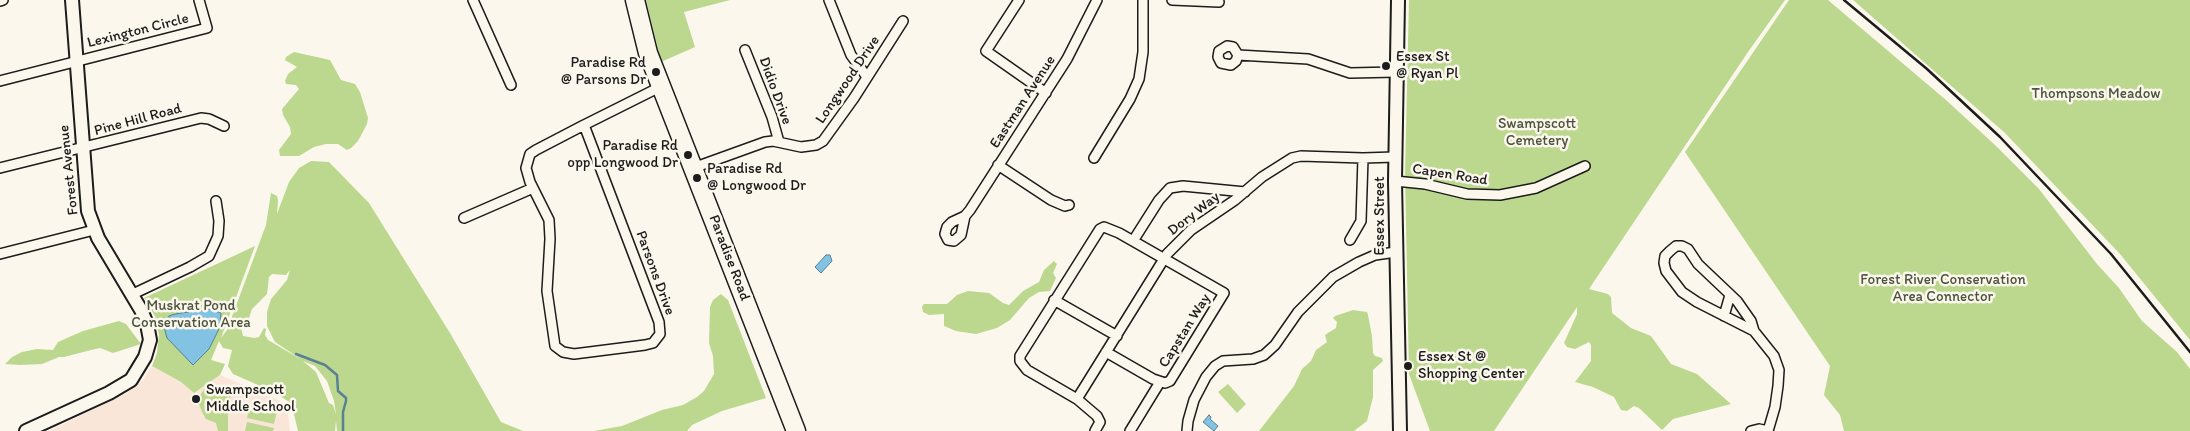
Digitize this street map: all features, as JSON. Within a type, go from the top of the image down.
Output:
[{"type":"highway","name":"Paradise Road","points":[[635,0],[646,45],[796,431]]},
{"type":"street","name":"Forest Avenue","points":[[26,431],[109,393],[131,380],[145,357],[150,340],[144,316],[133,294],[94,230],[87,201],[72,0]]},
{"type":"street","name":"Lexington Circle","points":[[76,61],[207,28],[200,0]]},
{"type":"street","points":[[473,0],[511,86]]},
{"type":"street","points":[[829,0],[851,56],[867,77]]},
{"type":"street","points":[[1019,0],[986,51],[1046,93]]},
{"type":"street","name":"Eastman Avenue","points":[[965,216],[1046,93],[1082,32],[1097,0]]},
{"type":"street","points":[[1094,158],[1130,99],[1139,79],[1143,52],[1143,0]]},
{"type":"street","points":[[1172,0],[1219,2]]},
{"type":"street","name":"Essex Street","points":[[1398,0],[1395,181],[1400,431]]},
{"type":"street","name":"Longwood Drive","points":[[693,168],[759,144],[779,142],[801,147],[816,145],[823,141],[903,21]]},
{"type":"street","name":"Didio Drive","points":[[745,50],[772,116],[779,142]]},
{"type":"street","points":[[1238,55],[1308,59],[1357,74],[1396,72]]},
{"type":"street","points":[[0,80],[76,61]]},
{"type":"street","name":"Parsons Drive","points":[[584,125],[659,322],[660,334],[653,343],[638,347],[574,354],[558,350],[555,346],[547,291],[550,239],[549,220],[533,188],[526,168],[530,154],[584,125],[662,86]]},
{"type":"street","name":"Pine Hill Road","points":[[0,168],[83,149],[201,118],[209,119],[224,126]]},
{"type":"street","name":"Dory Way","points":[[1077,399],[1164,260],[1191,230],[1262,177],[1292,158],[1300,156],[1395,157]]},
{"type":"street","points":[[1350,240],[1361,221],[1363,158]]},
{"type":"street","points":[[998,165],[1051,200],[1065,206],[1069,205]]},
{"type":"street","name":"Capen Road","points":[[1395,181],[1413,182],[1480,196],[1500,195],[1536,188],[1585,166]]},
{"type":"street","points":[[1133,241],[1159,200],[1170,188],[1182,186],[1244,192]]},
{"type":"street","points":[[464,218],[533,188]]},
{"type":"street","points":[[133,294],[209,256],[218,236],[219,221],[216,202]]},
{"type":"street","points":[[1095,431],[1100,422],[1099,419],[1077,399],[1023,366],[1020,356],[1100,229],[1104,227],[1114,230],[1164,260]]},
{"type":"street","points":[[0,254],[94,230]]},
{"type":"street","points":[[1751,431],[1758,429],[1768,431],[1777,398],[1779,370],[1771,351],[1754,331],[1697,302],[1682,292],[1666,271],[1664,263],[1666,256],[1676,246],[1688,249],[1698,264],[1745,311],[1754,331]]},
{"type":"street","points":[[1187,431],[1194,400],[1206,377],[1215,366],[1223,361],[1253,359],[1264,355],[1275,345],[1298,312],[1333,277],[1358,262],[1396,252]]},
{"type":"street","name":"Capstan Way","points":[[1160,382],[1170,381],[1224,293],[1164,260]]},
{"type":"street","points":[[1724,316],[1730,295]]},
{"type":"street","points":[[1054,300],[1117,336]]},
{"type":"street","points":[[1106,352],[1160,382],[1130,431]]},
{"type":"shaded area","name":"Swampscott Middle School","points":[[152,366],[181,382],[194,393],[220,375],[287,404],[290,431],[49,431],[127,393],[142,381]]},
{"type":"green space","points":[[646,0],[730,0],[684,12],[695,47],[661,62]]},
{"type":"green space","name":"Swampscott Cemetery","points":[[1409,0],[1785,0],[1589,289],[1608,294],[1611,297],[1612,313],[1631,328],[1651,336],[1671,364],[1697,374],[1731,404],[1673,419],[1662,430],[1639,408],[1634,406],[1627,411],[1621,410],[1614,397],[1593,387],[1575,382],[1591,361],[1591,345],[1589,342],[1575,349],[1567,347],[1564,343],[1577,314],[1577,307],[1494,431],[1430,431],[1409,374],[1405,174]]},
{"type":"green space","name":"Forest River Conservation Area Connector","points":[[1789,0],[1828,0],[1946,100],[2039,189],[2097,264],[2119,288],[2142,321],[2177,352],[2190,369],[2190,431],[1844,431],[1840,415],[1824,395],[1830,366],[1685,152]]},
{"type":"green space","name":"Thompsons Meadow","points":[[1853,0],[2190,0],[2190,340],[2120,254],[2005,133]]},
{"type":"green space","points":[[294,52],[330,60],[341,80],[355,84],[360,92],[368,118],[358,141],[351,148],[347,150],[338,144],[326,144],[314,147],[299,156],[280,156],[279,150],[291,134],[282,109],[299,89],[296,85],[286,84],[285,81],[288,74],[297,67],[285,60],[286,57]]},
{"type":"green space","name":"Muskrat Pond Conservation Area","points":[[311,161],[329,162],[369,203],[450,333],[501,422],[523,431],[337,431],[336,421],[335,431],[298,431],[289,402],[274,392],[233,374],[228,366],[232,350],[223,348],[219,341],[211,360],[225,364],[220,375],[194,393],[181,382],[152,366],[157,353],[159,335],[155,316],[144,298],[255,246],[221,338],[227,330],[266,225],[271,193],[277,196],[277,214],[289,182],[299,168]],"holes":[[[290,270],[287,280],[271,299],[267,312],[267,326],[275,342],[302,360],[268,340],[265,335],[266,329],[264,328],[259,337],[254,338],[243,336],[241,328],[248,321],[252,309],[267,294],[269,277],[272,274],[286,275]],[[303,361],[315,366],[327,381],[336,414],[333,405],[329,403],[316,372]]]},
{"type":"green space","points":[[1054,261],[1057,264],[1053,273],[1056,278],[1050,291],[1039,292],[1029,298],[1010,320],[997,328],[976,334],[956,331],[944,326],[944,314],[929,315],[923,312],[922,307],[924,304],[947,304],[957,295],[968,291],[989,293],[1009,305],[1023,291],[1039,282],[1044,270]]},
{"type":"green space","points":[[721,294],[728,300],[766,398],[722,411],[692,425],[687,431],[594,431],[622,426],[662,410],[683,405],[704,391],[714,374],[713,356],[709,343],[710,307],[713,300]]},
{"type":"green space","points":[[1353,310],[1367,312],[1373,353],[1375,356],[1382,358],[1383,361],[1373,370],[1373,397],[1367,421],[1354,431],[1259,431],[1294,386],[1302,369],[1311,361],[1316,350],[1327,342],[1325,335],[1336,328],[1337,322],[1333,318]]},
{"type":"green space","points":[[119,321],[126,324],[141,344],[113,353],[100,348],[59,357],[42,364],[5,364],[12,357],[22,352],[37,349],[53,350],[58,342],[83,331]]},
{"type":"green space","points":[[1228,384],[1246,404],[1237,413],[1218,392]]},
{"type":"green space","points":[[206,387],[218,395],[231,396],[228,406],[228,431],[218,431],[216,423],[206,419],[202,412],[199,404],[200,395]]},
{"type":"green space","points":[[250,405],[277,411],[274,424],[247,418]]},
{"type":"green space","points":[[247,422],[274,428],[273,431],[245,431]]},
{"type":"water","points":[[826,255],[830,255],[832,261],[821,273],[815,267]]},
{"type":"water","points":[[210,309],[221,313],[220,327],[209,349],[193,365],[167,338],[163,323],[169,316],[175,314]]},
{"type":"water","points":[[1209,415],[1210,419],[1218,426],[1214,431],[1203,422]]},
{"type":"waterway","points":[[296,354],[325,365],[337,375],[338,391],[346,398],[343,412],[343,431]]},
{"type":"railway","points":[[1844,0],[1927,69],[2000,137],[2111,254],[2190,352]]},
{"type":"place","name":"Essex St @ Ryan Pl","points":[[1386,66]]},
{"type":"place","name":"Paradise Rd @ Parsons Dr","points":[[656,72]]},
{"type":"place","name":"Paradise Rd opp Longwood Dr","points":[[688,155]]},
{"type":"place","name":"Paradise Rd @ Longwood Dr","points":[[697,178]]},
{"type":"place","name":"Essex St @ Shopping Center","points":[[1408,366]]},
{"type":"place","name":"Swampscott Middle School","points":[[196,399]]}]
